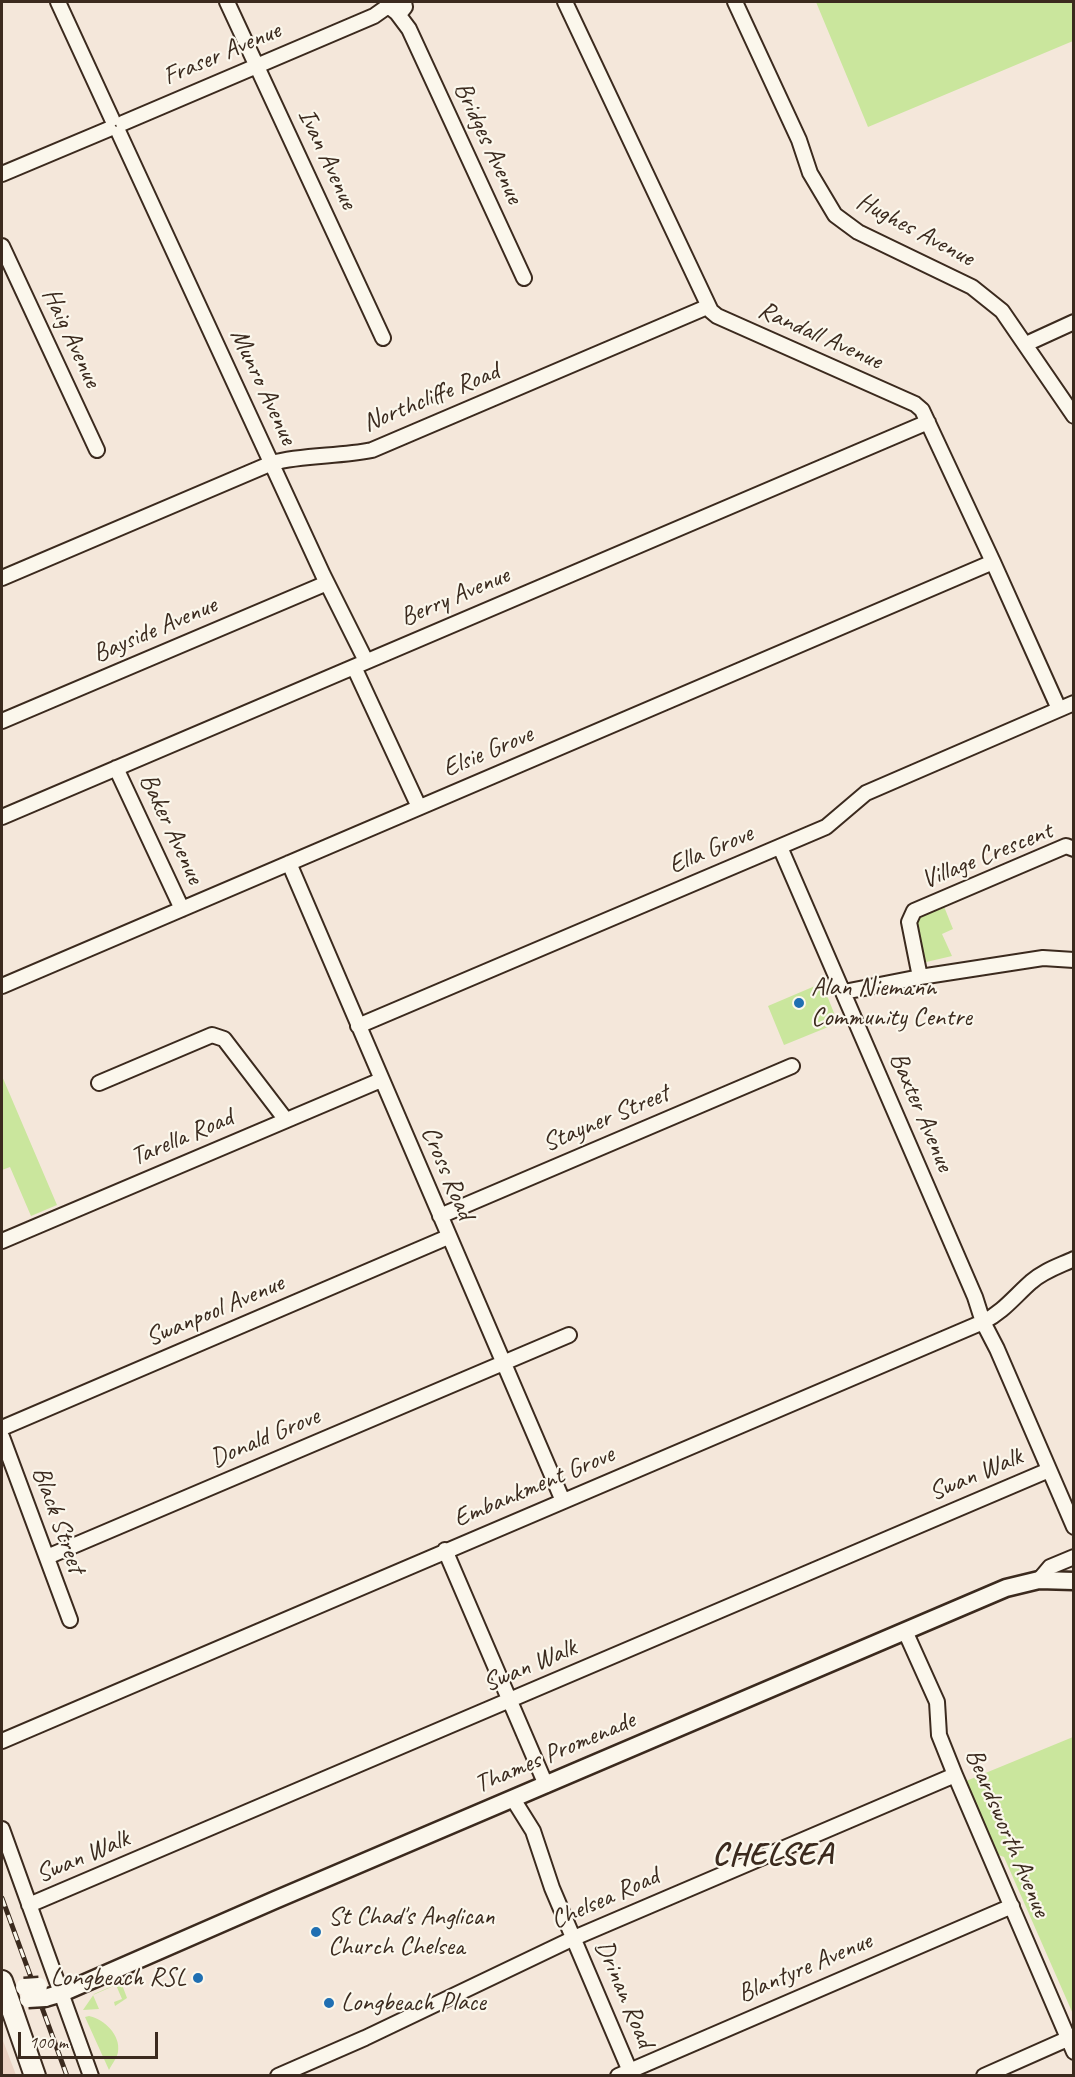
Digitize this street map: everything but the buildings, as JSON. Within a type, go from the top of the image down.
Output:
[{"type":"highway","points":[[21,1991],[35,2076]]},
{"type":"main road","name":"Thames Promenade","points":[[21,1991],[62,1994],[1006,1588],[1039,1580],[1074,1581]]},
{"type":"street","name":"Munro Avenue","points":[[58,2],[327,583],[419,807]]},
{"type":"street","name":"Ivan Avenue","points":[[227,2],[383,338]]},
{"type":"street","points":[[566,2],[707,307]]},
{"type":"street","name":"Hughes Avenue","points":[[735,2],[799,140],[810,173],[835,215],[858,232],[972,287],[1002,311],[1074,416]]},
{"type":"street","name":"Fraser Avenue","points":[[2,174],[399,5]]},
{"type":"street","name":"Bridges Avenue","points":[[399,5],[524,278]]},
{"type":"street","name":"Haig Avenue","points":[[2,246],[97,450]]},
{"type":"street","name":"Randall Avenue","points":[[707,307],[717,316],[915,404],[922,410],[1059,709]]},
{"type":"street","name":"Northcliffe Road","points":[[2,578],[272,463],[372,450],[707,307]]},
{"type":"street","points":[[1026,344],[1074,322]]},
{"type":"street","name":"Berry Avenue","points":[[2,817],[928,422]]},
{"type":"street","name":"Elsie Grove","points":[[2,986],[993,562]]},
{"type":"street","name":"Bayside Avenue","points":[[2,721],[327,583]]},
{"type":"street","name":"Ella Grove","points":[[358,1026],[826,827],[866,793],[1074,703]]},
{"type":"street","name":"Baker Avenue","points":[[116,768],[182,909]]},
{"type":"street","name":"Baxter Avenue","points":[[780,846],[1074,1527]]},
{"type":"street","name":"Village Crescent","points":[[920,977],[909,922],[914,911],[1066,846],[1074,849]]},
{"type":"street","name":"Cross Road","points":[[289,863],[448,1238],[563,1501]]},
{"type":"street","points":[[846,998],[849,991],[920,977],[1043,958],[1074,960]]},
{"type":"street","points":[[99,1083],[212,1035],[224,1039],[286,1120]]},
{"type":"street","name":"Stayner Street","points":[[440,1216],[792,1065]]},
{"type":"street","name":"Tarella Road","points":[[2,1241],[381,1080]]},
{"type":"street","name":"Swanpool Avenue","points":[[2,1428],[448,1238]]},
{"type":"street","name":"Embankment Grove","points":[[2,1741],[985,1320],[1000,1313],[1032,1280],[1074,1259]]},
{"type":"street","name":"Donald Grove","points":[[47,1557],[569,1335]]},
{"type":"street","name":"Black Street","points":[[2,1437],[70,1620]]},
{"type":"street","name":"Swan Walk","points":[[29,1905],[1049,1470]]},
{"type":"street","points":[[445,1550],[546,1785]]},
{"type":"street","points":[[1039,1580],[1050,1567],[1074,1557]]},
{"type":"street","name":"Beardsworth Avenue","points":[[905,1631],[937,1702],[939,1735],[1071,2037],[1074,2052]]},
{"type":"street","name":"Chelsea Road","points":[[278,2076],[365,2038],[574,1938],[956,1775]]},
{"type":"street","name":"Drinan Road","points":[[518,1796],[527,1803],[533,1831],[552,1888],[574,1938],[626,2074]]},
{"type":"street","points":[[2,1829],[91,2076]]},
{"type":"street","name":"Blantyre Avenue","points":[[626,2074],[1012,1906]]},
{"type":"street","points":[[984,2076],[1071,2037]]},
{"type":"shaded area","points":[[2,2038],[16,2075],[2,2075]]},
{"type":"green space","points":[[816,2],[1073,2],[1073,41],[868,127]]},
{"type":"green space","points":[[943,904],[953,929],[942,934],[952,956],[922,963],[915,924],[923,912]]},
{"type":"green space","points":[[822,983],[838,1023],[784,1045],[768,1006]]},
{"type":"green space","points":[[2,1076],[57,1205],[31,1216],[10,1167],[2,1170]]},
{"type":"green space","points":[[1073,1737],[1073,2014],[1004,1857],[996,1854],[966,1781]]},
{"type":"green space","points":[[121,1982],[127,1998],[115,2006],[114,2002],[122,1999],[116,1985],[93,1995]]},
{"type":"green space","points":[[93,1995],[99,2009],[83,2010]]},
{"type":"green space","points":[[89,2016],[106,2024],[117,2040],[117,2054],[109,2070],[85,2017]]},
{"type":"railway","points":[[2,1898],[67,2076]]},
{"type":"place","name":"Alan Niemann Community Centre","points":[[799,1003]]},
{"type":"place","name":"St Chad's Anglican Church Chelsea","points":[[316,1932]]},
{"type":"place","name":"Longbeach RSL","points":[[198,1978]]},
{"type":"place","name":"Longbeach Place","points":[[329,2003]]},
{"type":"district","name":"CHELSEA","points":[[773,1856]]}]
